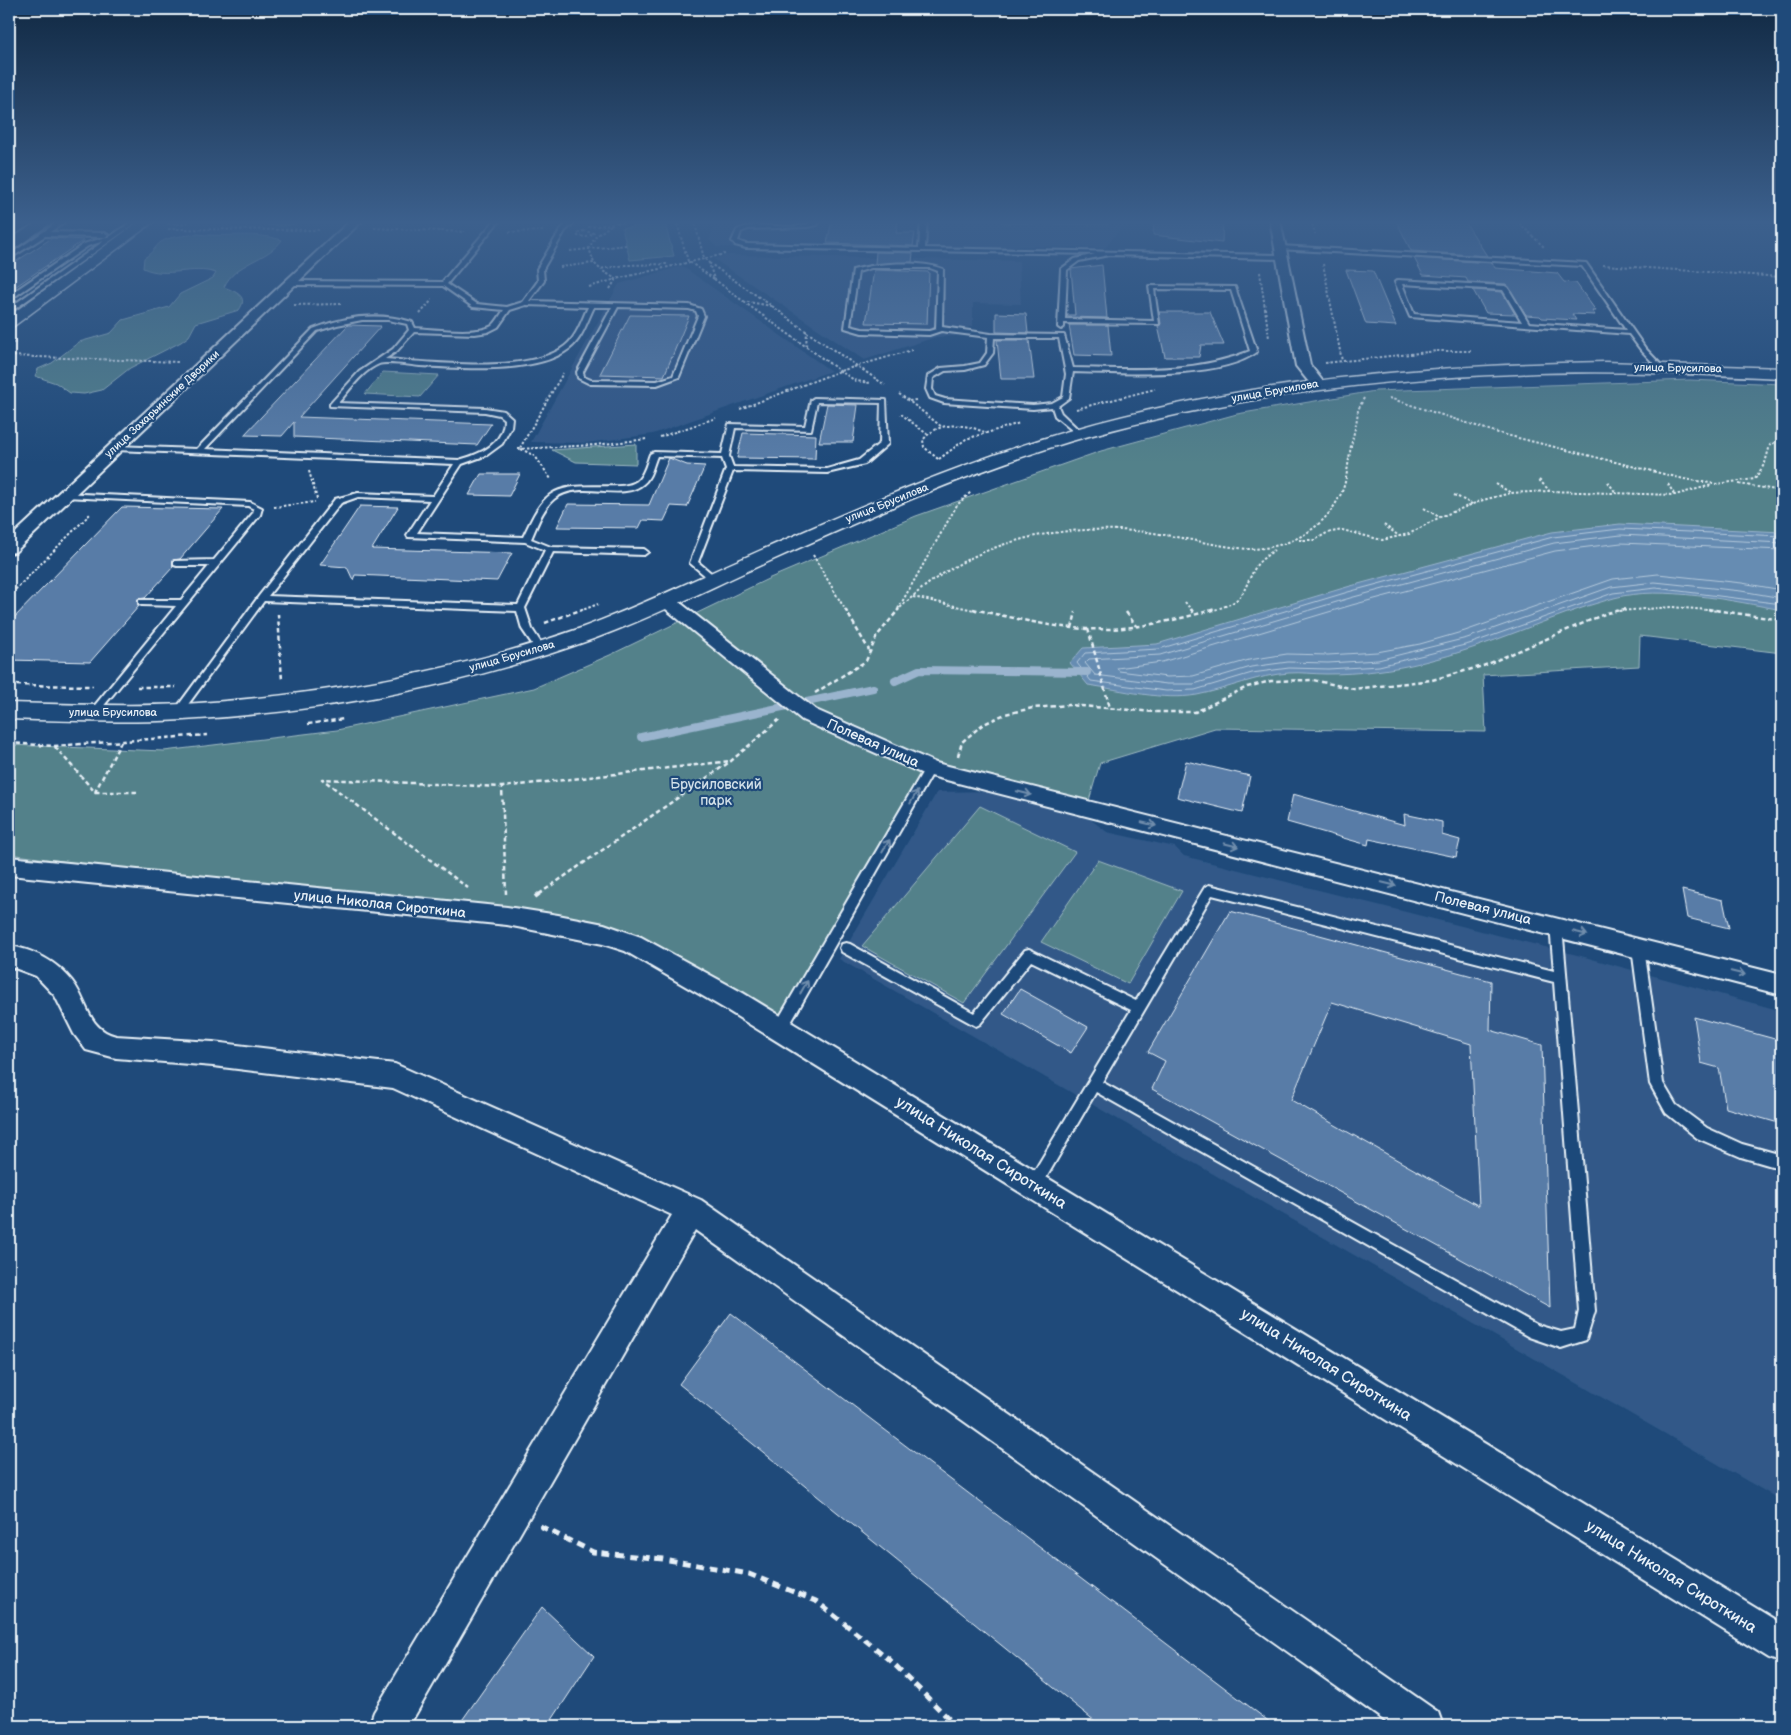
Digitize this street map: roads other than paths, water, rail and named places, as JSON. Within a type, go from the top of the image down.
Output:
[{"type":"street","points":[[9,323],[39,301]]},
{"type":"street","name":"улица Захарьинские Дворики","points":[[9,548],[15,535],[64,496],[272,301]]},
{"type":"street","points":[[1289,301],[1302,366],[1317,384]]},
{"type":"street","name":"улица Брусилова","points":[[9,711],[178,712],[302,701],[387,688],[462,671],[540,649],[584,634],[667,601],[891,500],[1022,451],[1079,434],[1179,409],[1317,384],[1403,374],[1517,368],[1660,367],[1782,373]]},
{"type":"street","name":"Полевая улица","points":[[667,601],[809,715],[930,769],[1556,926],[1782,985]]},
{"type":"street","name":"улица Николая Сироткина","points":[[9,866],[507,916],[604,934],[632,944],[780,1029],[1782,1645]]},
{"type":"street","points":[[9,956],[17,956],[45,969],[64,989],[83,1026],[95,1042],[116,1047],[213,1054],[395,1076],[691,1210],[1424,1726]]},
{"type":"street","points":[[388,1726],[691,1210]]},
{"type":"lane","points":[[9,311],[23,301]]},
{"type":"lane","points":[[468,301],[475,306],[508,309],[526,303],[592,305],[616,305],[689,307],[701,313],[676,377],[657,383],[590,382],[581,378],[580,372],[616,305]]},
{"type":"lane","points":[[851,301],[847,325],[850,329],[930,332],[941,329],[990,336],[1062,336]]},
{"type":"lane","points":[[941,301],[941,329]]},
{"type":"lane","points":[[990,336],[990,353],[982,364],[965,368],[943,369],[930,377],[929,389],[932,397],[944,401],[1033,407],[1054,405],[1066,398],[1070,385],[1071,370],[1062,336],[1062,301]]},
{"type":"lane","points":[[1061,321],[1157,323],[1153,301]]},
{"type":"lane","points":[[1071,370],[1189,370],[1233,363],[1254,352],[1237,301]]},
{"type":"lane","points":[[1406,301],[1412,316],[1631,332]]},
{"type":"lane","points":[[1513,301],[1526,323]]},
{"type":"lane","points":[[1610,301],[1631,332],[1660,367]]},
{"type":"lane","points":[[378,361],[500,366],[540,359],[567,347],[592,305]]},
{"type":"lane","points":[[198,452],[315,330],[328,324],[355,320],[396,320],[411,327],[488,330],[496,326],[508,309]]},
{"type":"lane","points":[[115,448],[459,462],[473,460],[488,453],[497,446],[509,424],[508,418],[501,413],[485,410],[332,405],[361,372],[395,350],[411,327]]},
{"type":"lane","points":[[714,580],[694,563],[730,469],[725,456],[732,426],[808,428],[814,400],[884,401],[884,444],[862,462],[827,471],[730,469]]},
{"type":"lane","points":[[1054,405],[1058,414],[1079,434]]},
{"type":"lane","points":[[526,540],[546,502],[561,491],[581,487],[635,485],[643,478],[654,454],[725,456]]},
{"type":"lane","points":[[459,462],[411,535],[526,540],[550,549],[644,552]]},
{"type":"lane","points":[[178,712],[262,598],[338,501],[358,495],[435,498]]},
{"type":"lane","points":[[64,496],[250,504],[258,508],[257,514],[214,563],[94,712]]},
{"type":"lane","points":[[540,649],[527,629],[521,608],[550,549]]},
{"type":"lane","points":[[177,563],[214,563]]},
{"type":"lane","points":[[262,598],[521,608]]},
{"type":"lane","points":[[142,602],[181,604]]},
{"type":"lane","points":[[780,1029],[930,769]]},
{"type":"lane","points":[[1034,1185],[1209,890],[1560,978]]},
{"type":"lane","points":[[1094,1084],[1534,1332],[1561,1340],[1581,1335],[1587,1312],[1556,926]]},
{"type":"lane","points":[[846,948],[976,1020],[1029,954],[1138,1008]]},
{"type":"lane","points":[[1638,948],[1656,1084],[1672,1109],[1702,1132],[1741,1150],[1782,1162]]},
{"type":"water","points":[[1620,524],[1782,532],[1782,610],[1698,596],[1653,593],[1633,594],[1590,605],[1496,640],[1448,656],[1412,665],[1351,673],[1277,674],[1197,695],[1184,696],[1156,696],[1088,685],[1070,663],[1083,648],[1157,644],[1347,587],[1552,532]]},
{"type":"waterway","points":[[895,681],[919,670],[1087,672]]},
{"type":"waterway","points":[[641,737],[873,688]]},
{"type":"park label","name":"Брусиловский парк","points":[[716,792]]}]
